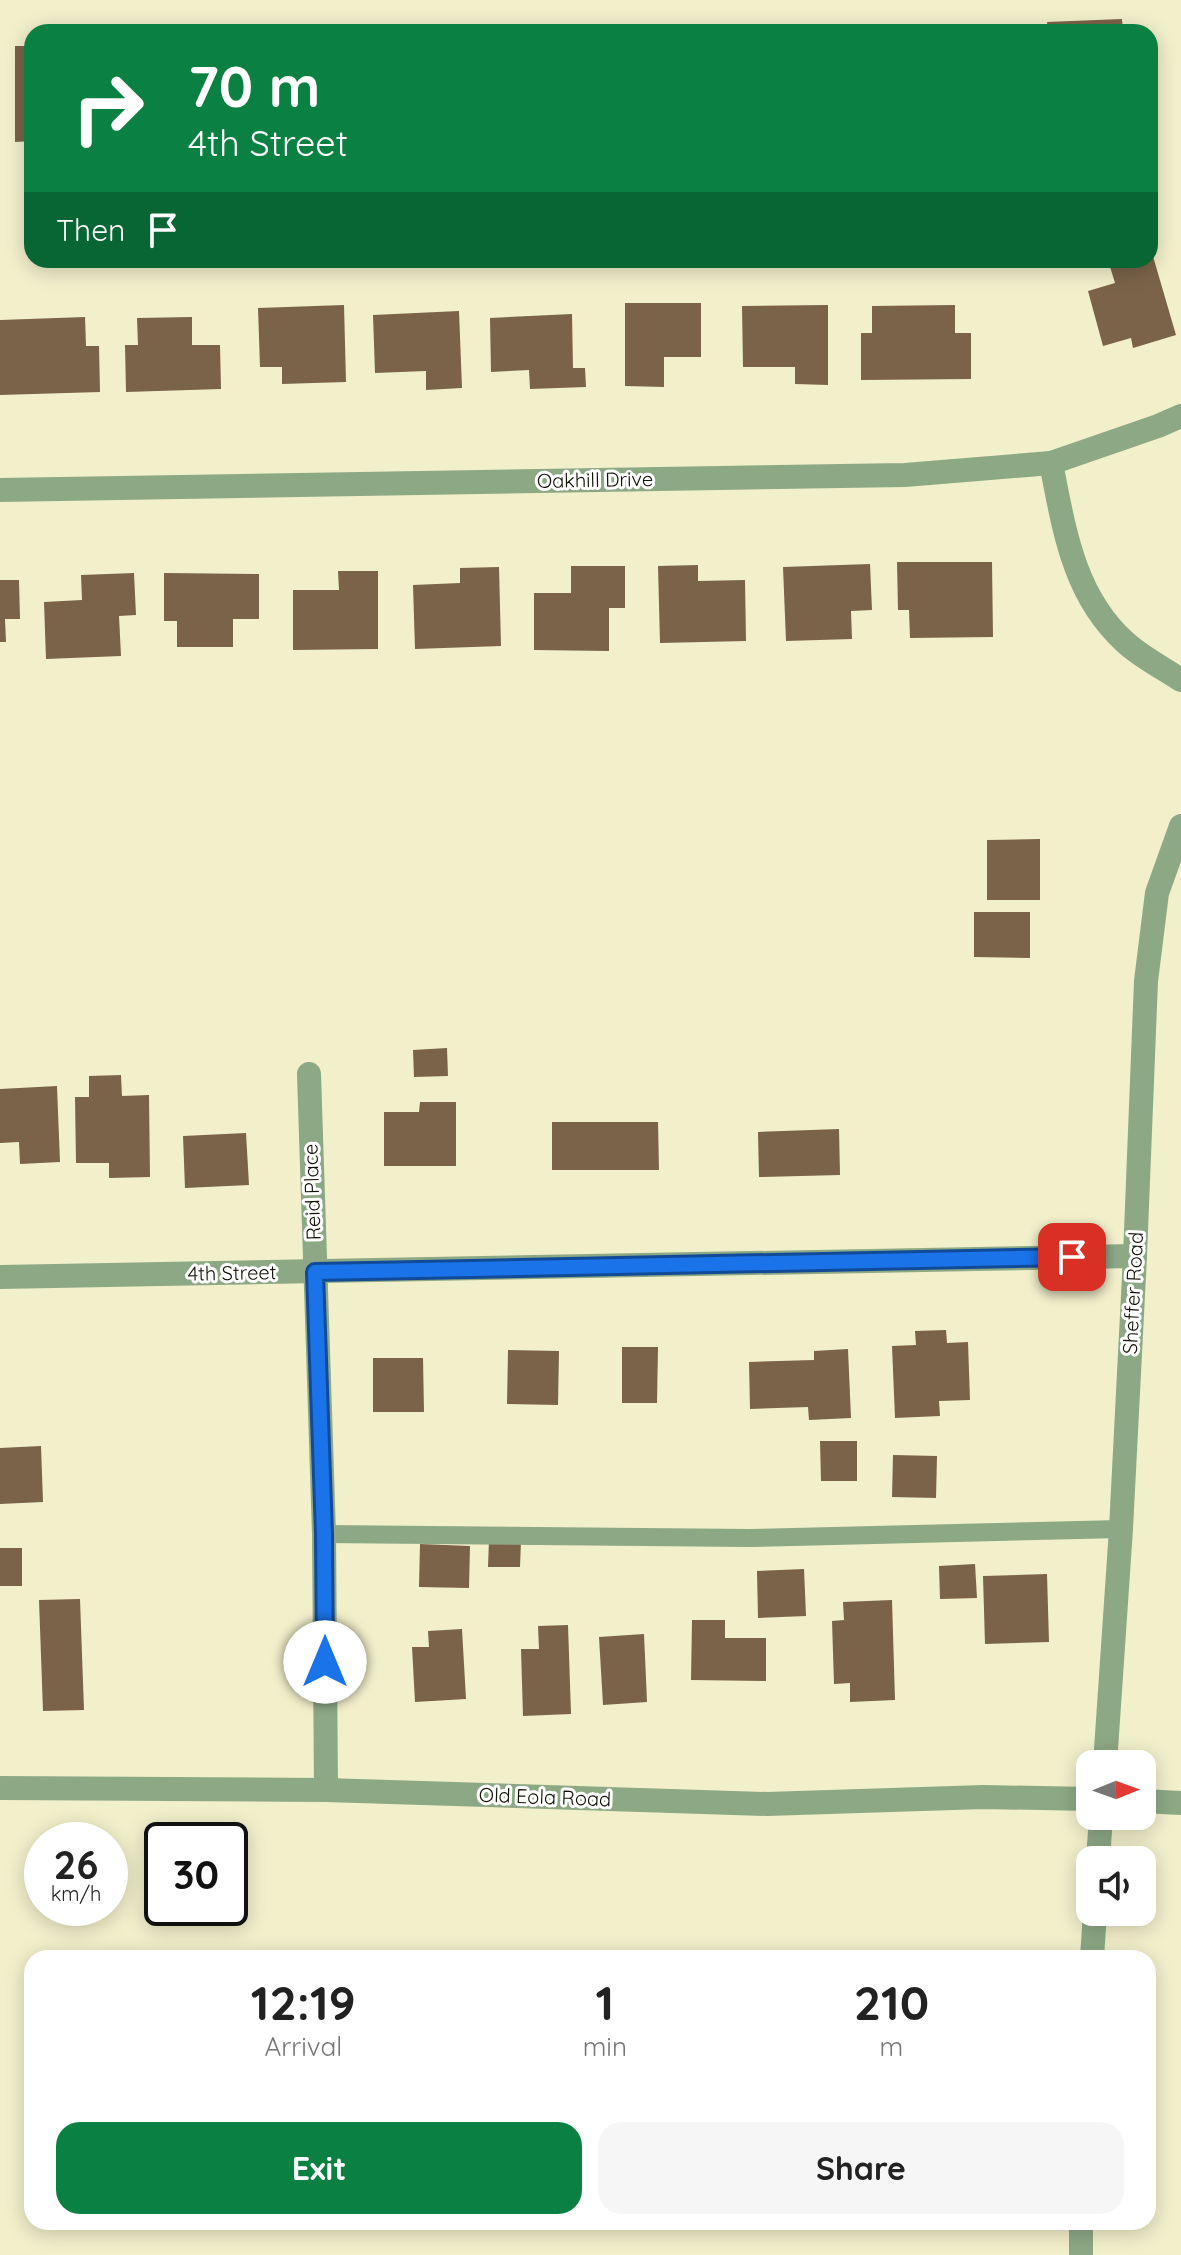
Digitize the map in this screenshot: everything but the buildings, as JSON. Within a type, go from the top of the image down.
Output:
[{"type":"street","name":"Oakhill Drive","points":[[0,490],[905,475],[1051,463],[1181,416]]},
{"type":"street","points":[[1051,463],[1068,547],[1081,583],[1101,617],[1126,643],[1181,680]]},
{"type":"street","name":"Sheffer Road","points":[[1106,1750],[1121,1529],[1146,981],[1157,893],[1181,826]]},
{"type":"street","name":"Reid Place","points":[[309,1074],[324,1534],[326,1790]]},
{"type":"street","name":"4th Street","points":[[0,1277],[1135,1256]]},
{"type":"street","name":"Old Eola Road","points":[[0,1788],[326,1790],[767,1804],[984,1797],[1076,1799]]},
{"type":"street","points":[[1156,1802],[1181,1803]]},
{"type":"street","points":[[1093,1950],[1094,1926]]},
{"type":"street","points":[[1081,2230],[1081,2255]]},
{"type":"lane","points":[[324,1534],[749,1538],[1121,1529]]},
{"type":"route","points":[[325,1662],[315,1272],[1072,1257]]}]
